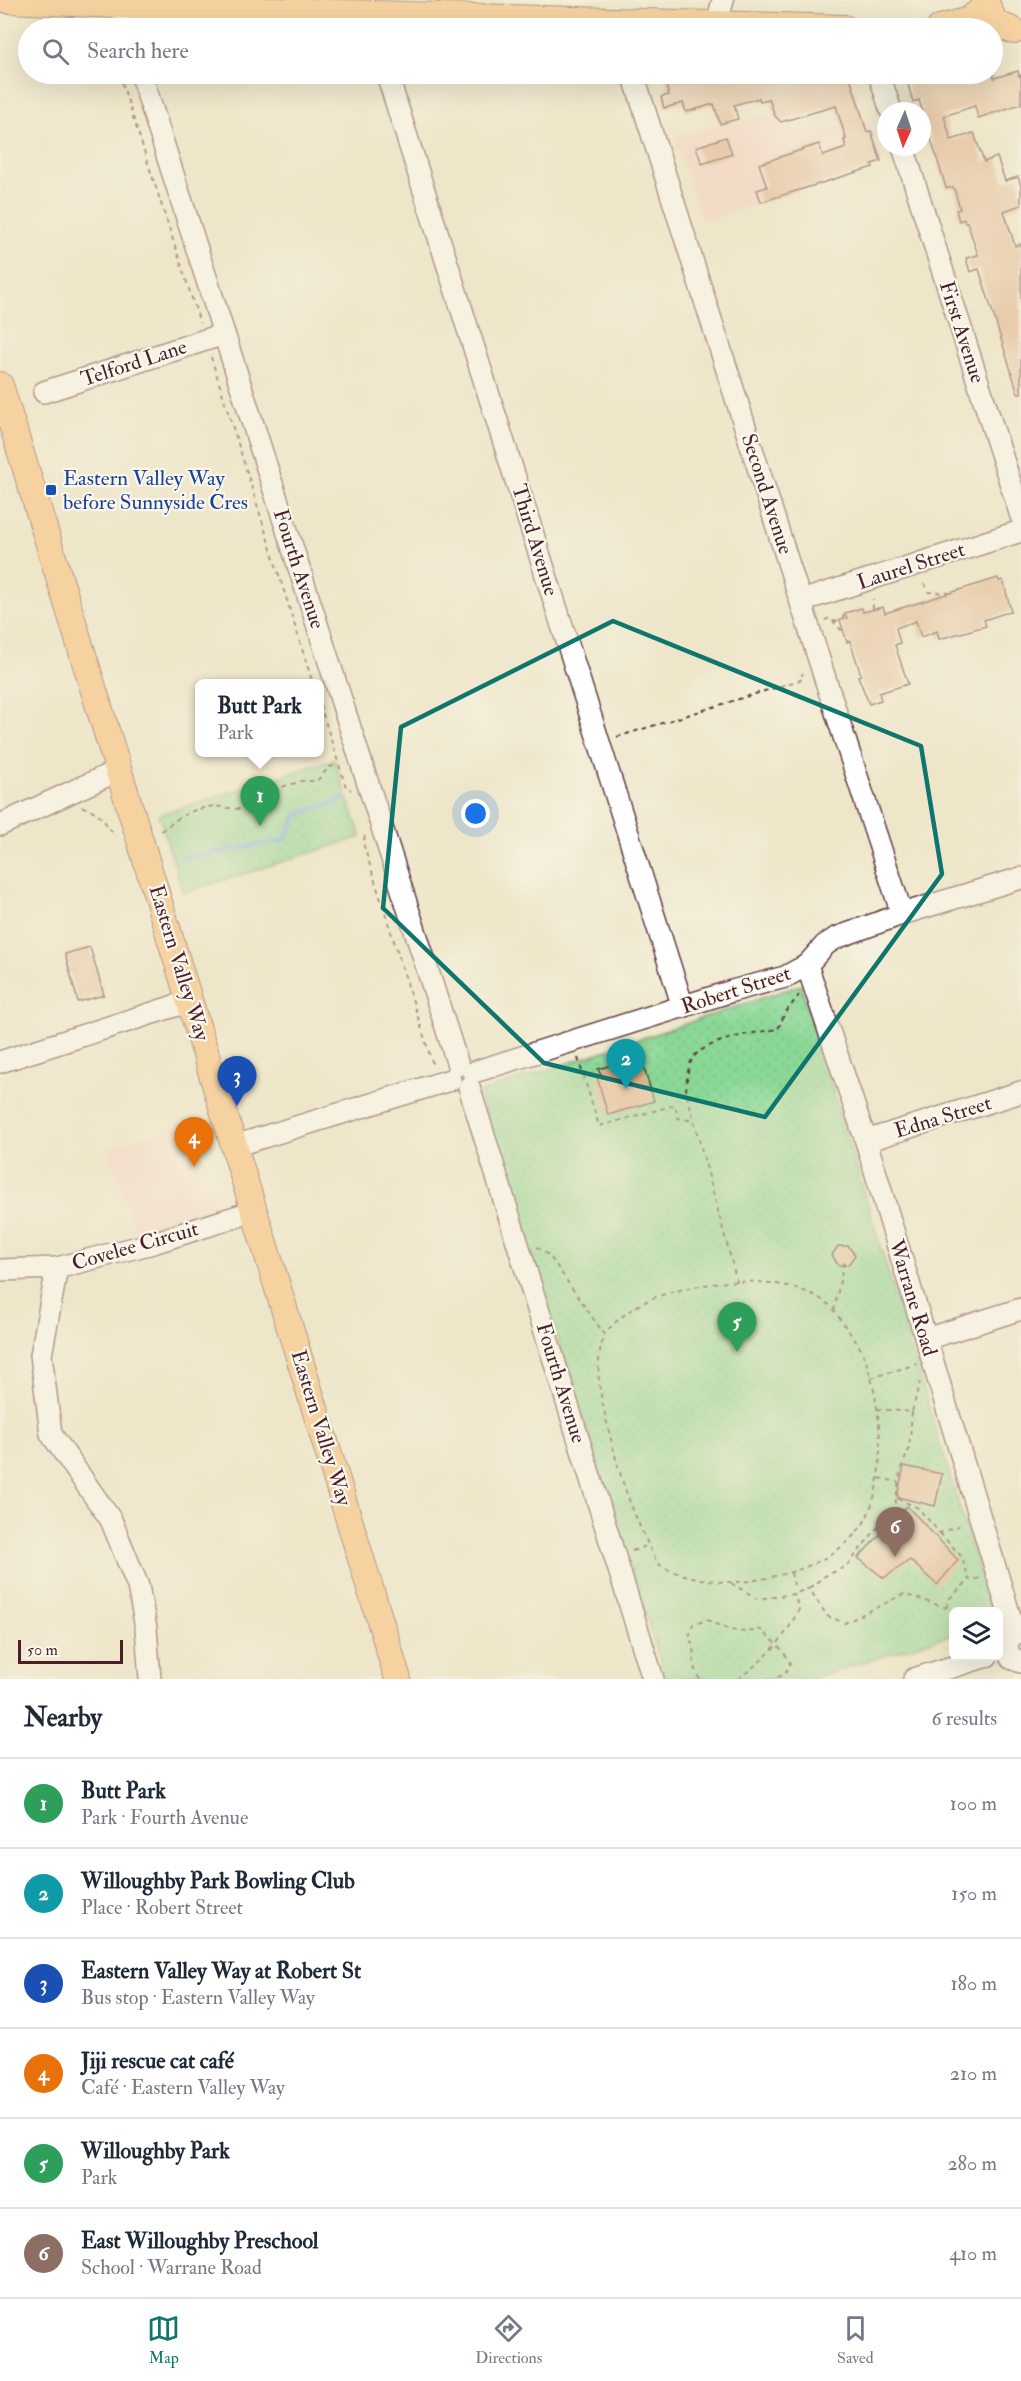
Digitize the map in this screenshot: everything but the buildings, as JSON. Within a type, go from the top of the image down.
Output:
[{"type":"main road","points":[[8,0],[123,17],[185,18]]},
{"type":"main road","points":[[392,18],[461,8],[553,18]]},
{"type":"main road","points":[[673,18],[720,12],[766,18]]},
{"type":"main road","name":"Eastern Valley Way","points":[[0,385],[398,1679]]},
{"type":"street","name":"Fourth Avenue","points":[[144,84],[215,337],[463,1076],[653,1679]]},
{"type":"street","name":"Third Avenue","points":[[390,84],[683,1007]]},
{"type":"street","name":"Second Avenue","points":[[636,84],[902,914]]},
{"type":"street","points":[[882,84],[888,102]]},
{"type":"street","name":"First Avenue","points":[[906,156],[1021,516]]},
{"type":"street","name":"Telford Lane","points":[[44,392],[215,337]]},
{"type":"street","name":"Laurel Street","points":[[801,601],[1021,531]]},
{"type":"street","points":[[0,825],[119,770]]},
{"type":"street","name":"Robert Street","points":[[234,1146],[785,977],[807,965],[825,945],[836,938],[902,914],[1021,878]]},
{"type":"street","name":"Warrane Road","points":[[807,965],[866,1141],[998,1576],[1008,1648]]},
{"type":"street","points":[[0,1062],[190,1001]]},
{"type":"street","name":"Edna Street","points":[[866,1141],[1021,1092]]},
{"type":"street","name":"Covelee Circuit","points":[[150,1679],[146,1628],[138,1586],[111,1520],[51,1434],[42,1355],[57,1268],[153,1243],[254,1212]]},
{"type":"street","points":[[0,1270],[57,1268]]},
{"type":"street","points":[[926,1339],[1021,1309]]},
{"type":"street","points":[[914,1679],[1008,1648]]},
{"type":"path","points":[[123,84],[215,337],[312,679]]},
{"type":"path","points":[[925,583],[928,592],[949,593]]},
{"type":"path","points":[[873,599],[873,609]]},
{"type":"path","points":[[834,622],[843,618],[844,614]]},
{"type":"path","points":[[825,620],[830,618],[844,633]]},
{"type":"path","points":[[598,743],[803,679],[802,674]]},
{"type":"path","points":[[324,718],[346,787],[355,791]]},
{"type":"path","points":[[161,831],[180,817],[195,810],[213,806],[245,810],[282,787],[302,781],[317,781],[329,766],[338,765]]},
{"type":"path","points":[[76,806],[90,808],[103,819],[115,836]]},
{"type":"path","points":[[367,831],[363,843],[433,1065]]},
{"type":"path","points":[[738,1282],[686,1091],[692,1060],[708,1047],[751,1034],[778,1029],[785,1013],[804,989]]},
{"type":"path","points":[[572,1041],[599,1126],[675,1105],[678,1118],[694,1121]]},
{"type":"path","points":[[517,1242],[536,1246],[549,1255],[604,1334]]},
{"type":"path","points":[[834,1311],[844,1261]]},
{"type":"path","points":[[721,1282],[738,1282],[800,1289],[828,1304],[834,1311],[863,1353],[876,1396],[880,1452],[879,1478],[867,1515],[860,1528],[838,1550],[814,1564],[791,1572],[760,1580],[731,1582],[677,1573],[659,1564],[628,1503],[618,1471],[600,1394],[599,1361],[604,1334],[634,1306],[650,1298],[721,1282]]},
{"type":"path","points":[[870,1378],[932,1359]]},
{"type":"path","points":[[731,1582],[758,1599],[794,1594],[847,1566],[877,1528],[894,1516],[901,1468],[909,1450],[912,1412],[918,1384],[922,1380]]},
{"type":"path","points":[[877,1409],[912,1412]]},
{"type":"path","points":[[879,1478],[898,1482]]},
{"type":"path","points":[[896,1498],[918,1508],[962,1557],[969,1580]]},
{"type":"path","points":[[940,1533],[981,1520]]},
{"type":"path","points":[[791,1572],[794,1585]]},
{"type":"path","points":[[809,1588],[827,1616],[845,1623],[904,1594],[947,1608],[948,1600],[969,1580],[998,1576]]},
{"type":"path","points":[[738,1679],[777,1646],[787,1633],[799,1609],[794,1594]]},
{"type":"path","points":[[700,1679],[696,1675],[692,1661],[694,1645],[689,1638],[693,1624],[708,1620],[722,1628],[747,1634],[759,1629],[786,1654],[790,1663],[785,1674],[773,1679]]},
{"type":"highlighted area","points":[[613,621],[921,746],[942,874],[765,1117],[544,1063],[383,908],[401,727]]},
{"type":"shaded area","points":[[770,114],[781,124],[797,131],[869,121],[877,142],[877,156],[882,156],[885,164],[702,222],[674,136]]},
{"type":"shaded area","points":[[192,1121],[220,1208],[135,1232],[108,1147]]},
{"type":"green space","points":[[334,759],[361,837],[183,893],[159,815]]},
{"type":"green space","points":[[801,985],[990,1607],[949,1607],[949,1635],[810,1679],[666,1679],[479,1093]]},
{"type":"waterway","points":[[183,858],[285,840],[298,814],[346,798]]},
{"type":"place","name":"Eastern Valley Way before Sunnyside Cres","points":[[51,490]]},
{"type":"place","name":"Butt Park","points":[[260,826]]},
{"type":"place","name":"Willoughby Park Bowling Club","points":[[626,1089]]},
{"type":"place","name":"Eastern Valley Way at Robert St","points":[[237,1106]]},
{"type":"place","name":"Jiji rescue cat café","points":[[194,1167]]},
{"type":"place","name":"Willoughby Park","points":[[737,1352]]},
{"type":"place","name":"East Willoughby Preschool","points":[[895,1557]]}]
